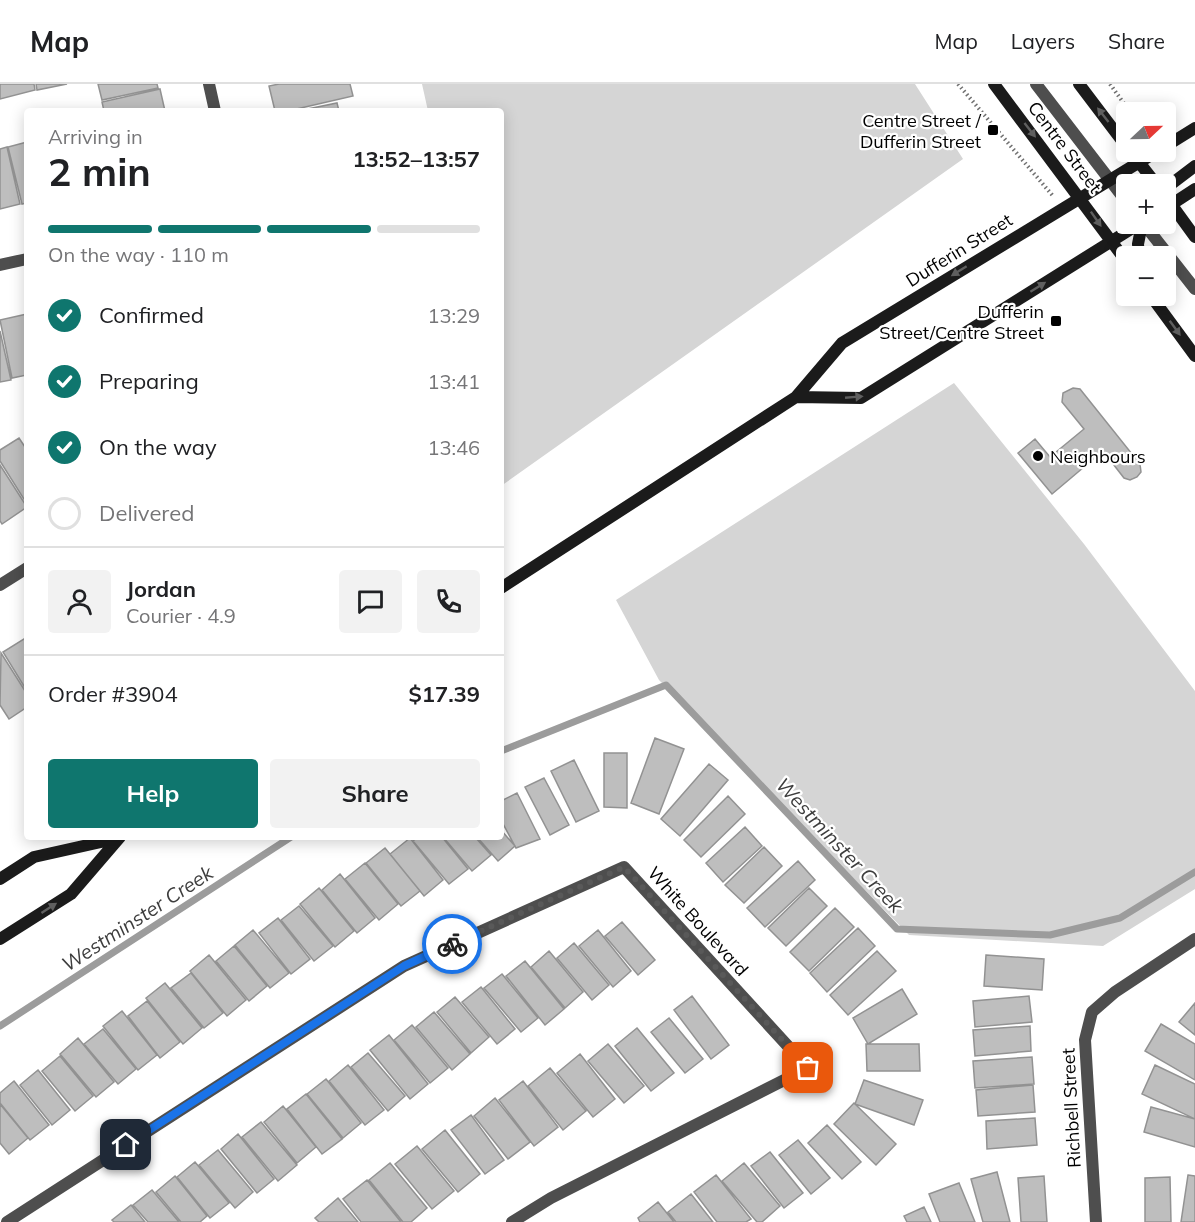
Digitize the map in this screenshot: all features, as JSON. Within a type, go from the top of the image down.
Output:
[{"type":"main road","name":"Centre Street","points":[[994,84],[1116,247]]},
{"type":"main road","points":[[1079,84],[1116,133]]},
{"type":"main road","points":[[1176,140],[1195,128]]},
{"type":"main road","name":"Dufferin Street","points":[[504,586],[796,397],[842,343],[1110,179],[1129,162]]},
{"type":"main road","points":[[1139,162],[1148,174]]},
{"type":"main road","points":[[1176,180],[1195,166]]},
{"type":"main road","points":[[1176,198],[1195,189]]},
{"type":"main road","points":[[1176,214],[1195,237]]},
{"type":"main road","points":[[796,397],[861,398],[1124,234]]},
{"type":"main road","points":[[1159,306],[1195,356]]},
{"type":"main road","points":[[0,879],[34,857],[106,840]]},
{"type":"main road","points":[[0,939],[71,894],[116,840]]},
{"type":"street","points":[[209,84],[214,108]]},
{"type":"street","points":[[1036,84],[1116,187]]},
{"type":"street","points":[[1150,234],[1195,289]]},
{"type":"street","points":[[0,265],[24,260]]},
{"type":"street","points":[[0,585],[24,570]]},
{"type":"street","name":"White Boulevard","points":[[7,1222],[404,966],[624,867],[808,1068],[550,1198],[512,1222]]},
{"type":"street","name":"Richbell Street","points":[[1096,1222],[1085,1040],[1092,1012],[1115,992],[1195,939]]},
{"type":"path","points":[[958,84],[999,135]]},
{"type":"path","points":[[1110,84],[1123,102]]},
{"type":"shaded area","points":[[422,84],[915,84],[963,159],[504,484],[504,108],[427,108]]},
{"type":"shaded area","points":[[954,383],[1084,544],[1195,691],[1195,889],[1103,946],[909,935],[659,680],[616,600]]},
{"type":"building","points":[[0,84],[34,84],[35,90],[0,99]]},
{"type":"building","points":[[36,84],[67,84],[37,90]]},
{"type":"building","points":[[98,84],[157,84],[158,88],[102,100]]},
{"type":"building","points":[[350,84],[353,96],[301,108],[274,108],[269,86]]},
{"type":"building","points":[[160,89],[164,108],[103,108],[102,102]]},
{"type":"building","points":[[337,103],[338,108],[313,108]]},
{"type":"building","points":[[24,143],[24,204],[22,204],[8,147]]},
{"type":"building","points":[[7,147],[20,204],[0,209],[0,149]]},
{"type":"building","points":[[24,315],[24,376],[12,378],[0,320]]},
{"type":"building","points":[[0,331],[11,380],[0,382]]},
{"type":"building","points":[[1073,388],[1080,389],[1140,464],[1141,472],[1137,477],[1130,480],[1124,478],[1103,451],[1052,494],[1018,453],[1035,439],[1050,457],[1084,429],[1062,402],[1063,393]]},
{"type":"building","points":[[19,438],[24,446],[24,499],[0,461],[0,450]]},
{"type":"building","points":[[0,465],[24,502],[24,509],[2,524],[0,521]]},
{"type":"building","points":[[24,639],[24,686],[3,652]]},
{"type":"building","points":[[1,653],[24,689],[24,709],[9,719],[0,705]]},
{"type":"building","points":[[655,738],[684,749],[659,814],[631,803]]},
{"type":"building","points":[[604,753],[627,753],[627,808],[604,807]]},
{"type":"building","points":[[574,760],[599,811],[576,822],[551,771]]},
{"type":"building","points":[[709,764],[728,780],[680,836],[661,819]]},
{"type":"building","points":[[544,778],[569,825],[550,835],[525,787]]},
{"type":"building","points":[[517,793],[540,839],[516,848],[504,826],[504,800]]},
{"type":"building","points":[[728,796],[745,814],[701,857],[684,840]]},
{"type":"building","points":[[745,827],[762,846],[723,882],[706,863]]},
{"type":"building","points":[[504,833],[515,846],[498,861],[480,840],[504,840]]},
{"type":"building","points":[[408,840],[412,840],[443,880],[424,896],[390,854]]},
{"type":"building","points":[[444,840],[468,869],[449,884],[413,841]]},
{"type":"building","points":[[446,840],[478,840],[491,855],[472,871]]},
{"type":"building","points":[[764,847],[782,866],[744,903],[725,885]]},
{"type":"building","points":[[385,848],[420,891],[401,906],[366,863]]},
{"type":"building","points":[[798,861],[815,880],[765,927],[747,908]]},
{"type":"building","points":[[365,863],[398,904],[379,920],[345,879]]},
{"type":"building","points":[[340,874],[375,918],[357,933],[322,890]]},
{"type":"building","points":[[319,888],[354,931],[335,947],[300,904]]},
{"type":"building","points":[[809,888],[827,906],[786,946],[768,928]]},
{"type":"building","points":[[299,906],[333,946],[314,961],[281,920]]},
{"type":"building","points":[[835,908],[854,927],[809,971],[790,952]]},
{"type":"building","points":[[278,918],[310,959],[291,974],[259,933]]},
{"type":"building","points":[[622,922],[655,960],[638,975],[605,936]]},
{"type":"building","points":[[858,928],[875,946],[827,992],[810,973]]},
{"type":"building","points":[[253,930],[289,973],[270,988],[235,945]]},
{"type":"building","points":[[598,930],[631,971],[613,987],[579,946]]},
{"type":"building","points":[[574,943],[609,985],[592,1000],[557,958]]},
{"type":"building","points":[[234,946],[267,986],[249,1001],[216,961]]},
{"type":"building","points":[[549,951],[583,992],[565,1008],[531,967]]},
{"type":"building","points":[[877,951],[896,971],[848,1015],[830,995]]},
{"type":"building","points":[[209,955],[246,1000],[227,1016],[190,971]]},
{"type":"building","points":[[986,955],[1044,959],[1042,990],[984,986]]},
{"type":"building","points":[[525,961],[564,1009],[545,1025],[506,976]]},
{"type":"building","points":[[191,973],[223,1013],[204,1028],[171,988]]},
{"type":"building","points":[[502,974],[538,1018],[521,1032],[484,988]]},
{"type":"building","points":[[165,983],[202,1028],[183,1044],[146,998]]},
{"type":"building","points":[[481,987],[515,1029],[497,1044],[462,1002]]},
{"type":"building","points":[[902,989],[917,1014],[868,1044],[853,1018]]},
{"type":"building","points":[[692,996],[729,1045],[711,1059],[674,1010]]},
{"type":"building","points":[[1029,996],[1032,1022],[975,1027],[973,1001]]},
{"type":"building","points":[[455,997],[489,1037],[471,1053],[437,1012]]},
{"type":"building","points":[[147,1001],[180,1042],[160,1058],[128,1016]]},
{"type":"building","points":[[1195,1003],[1195,1035],[1179,1022]]},
{"type":"building","points":[[122,1011],[157,1055],[138,1070],[103,1026]]},
{"type":"building","points":[[434,1012],[470,1054],[452,1070],[416,1027]]},
{"type":"building","points":[[669,1018],[703,1059],[685,1073],[651,1032]]},
{"type":"building","points":[[1161,1024],[1195,1044],[1195,1080],[1145,1051]]},
{"type":"building","points":[[412,1025],[448,1068],[430,1083],[394,1040]]},
{"type":"building","points":[[1030,1026],[1031,1051],[975,1056],[973,1030]]},
{"type":"building","points":[[637,1028],[674,1073],[651,1091],[615,1046]]},
{"type":"building","points":[[103,1029],[136,1069],[118,1084],[84,1044]]},
{"type":"building","points":[[389,1035],[428,1084],[410,1099],[370,1050]]},
{"type":"building","points":[[78,1038],[114,1082],[96,1097],[60,1054]]},
{"type":"building","points":[[608,1044],[644,1086],[624,1103],[588,1061]]},
{"type":"building","points":[[866,1044],[919,1044],[920,1071],[867,1071]]},
{"type":"building","points":[[368,1053],[405,1096],[388,1111],[351,1067]]},
{"type":"building","points":[[580,1054],[615,1099],[593,1117],[557,1073]]},
{"type":"building","points":[[60,1056],[93,1096],[75,1111],[42,1071]]},
{"type":"building","points":[[1032,1057],[1034,1084],[975,1088],[973,1061]]},
{"type":"building","points":[[348,1065],[384,1110],[365,1125],[329,1081]]},
{"type":"building","points":[[1155,1065],[1195,1084],[1195,1119],[1142,1094]]},
{"type":"building","points":[[550,1068],[586,1111],[563,1130],[528,1086]]},
{"type":"building","points":[[38,1070],[70,1110],[52,1125],[20,1085]]},
{"type":"building","points":[[326,1079],[361,1123],[343,1138],[307,1094]]},
{"type":"building","points":[[864,1080],[923,1100],[914,1125],[855,1104]]},
{"type":"building","points":[[14,1081],[49,1125],[30,1140],[0,1103],[0,1093]]},
{"type":"building","points":[[523,1081],[558,1127],[534,1146],[499,1100]]},
{"type":"building","points":[[1033,1085],[1035,1112],[978,1116],[976,1090]]},
{"type":"building","points":[[306,1094],[342,1139],[322,1154],[287,1109]]},
{"type":"building","points":[[495,1098],[530,1142],[508,1159],[474,1116]]},
{"type":"building","points":[[854,1103],[896,1144],[876,1165],[834,1124]]},
{"type":"building","points":[[0,1104],[28,1138],[9,1154],[0,1143]]},
{"type":"building","points":[[283,1106],[316,1147],[297,1163],[264,1122]]},
{"type":"building","points":[[1151,1107],[1195,1119],[1195,1147],[1144,1132]]},
{"type":"building","points":[[471,1115],[504,1160],[485,1174],[451,1130]]},
{"type":"building","points":[[1035,1118],[1037,1145],[987,1149],[986,1121]]},
{"type":"building","points":[[261,1122],[297,1165],[278,1181],[242,1137]]},
{"type":"building","points":[[827,1125],[861,1162],[842,1179],[808,1143]]},
{"type":"building","points":[[445,1130],[480,1174],[458,1192],[422,1149]]},
{"type":"building","points":[[238,1134],[274,1179],[257,1193],[221,1149]]},
{"type":"building","points":[[798,1140],[830,1178],[811,1194],[779,1155]]},
{"type":"building","points":[[417,1146],[454,1191],[432,1209],[395,1164]]},
{"type":"building","points":[[218,1150],[253,1192],[235,1208],[199,1165]]},
{"type":"building","points":[[770,1152],[803,1193],[784,1208],[751,1166]]},
{"type":"building","points":[[195,1162],[229,1203],[210,1218],[177,1177]]},
{"type":"building","points":[[390,1163],[427,1208],[411,1222],[403,1222],[369,1180]]},
{"type":"building","points":[[744,1163],[780,1206],[762,1222],[757,1222],[722,1181]]},
{"type":"building","points":[[997,1172],[1010,1222],[983,1222],[971,1179]]},
{"type":"building","points":[[716,1175],[751,1219],[746,1222],[717,1222],[694,1192]]},
{"type":"building","points":[[1188,1175],[1195,1176],[1195,1222],[1181,1222]]},
{"type":"building","points":[[175,1176],[207,1216],[200,1222],[181,1222],[156,1192]]},
{"type":"building","points":[[1044,1176],[1047,1222],[1021,1222],[1018,1178]]},
{"type":"building","points":[[1170,1177],[1171,1222],[1145,1222],[1145,1178]]},
{"type":"building","points":[[367,1180],[401,1222],[361,1222],[343,1199]]},
{"type":"building","points":[[959,1183],[975,1222],[940,1222],[929,1194]]},
{"type":"building","points":[[152,1190],[179,1222],[148,1222],[133,1205]]},
{"type":"building","points":[[691,1194],[713,1222],[676,1222],[668,1212]]},
{"type":"building","points":[[338,1198],[358,1222],[319,1222],[315,1218]]},
{"type":"building","points":[[658,1202],[674,1222],[640,1222],[638,1218]]},
{"type":"building","points":[[131,1205],[145,1222],[114,1222],[112,1220]]},
{"type":"building","points":[[924,1207],[931,1222],[907,1222],[904,1216]]},
{"type":"waterway","name":"Westminster Creek","points":[[504,750],[666,685],[897,929],[1050,935],[1120,918],[1195,872]]},
{"type":"waterway","name":"Westminster Creek","points":[[0,1026],[286,840]]},
{"type":"way so far","points":[[452,944],[624,867],[808,1068]]},
{"type":"place","name":"Centre Street / Dufferin Street","points":[[993,130]]},
{"type":"place","name":"Dufferin Street/Centre Street","points":[[1056,321]]},
{"type":"place","name":"Neighbours","points":[[1038,456]]},
{"type":"route","points":[[126,1145],[404,966],[452,944]]}]
